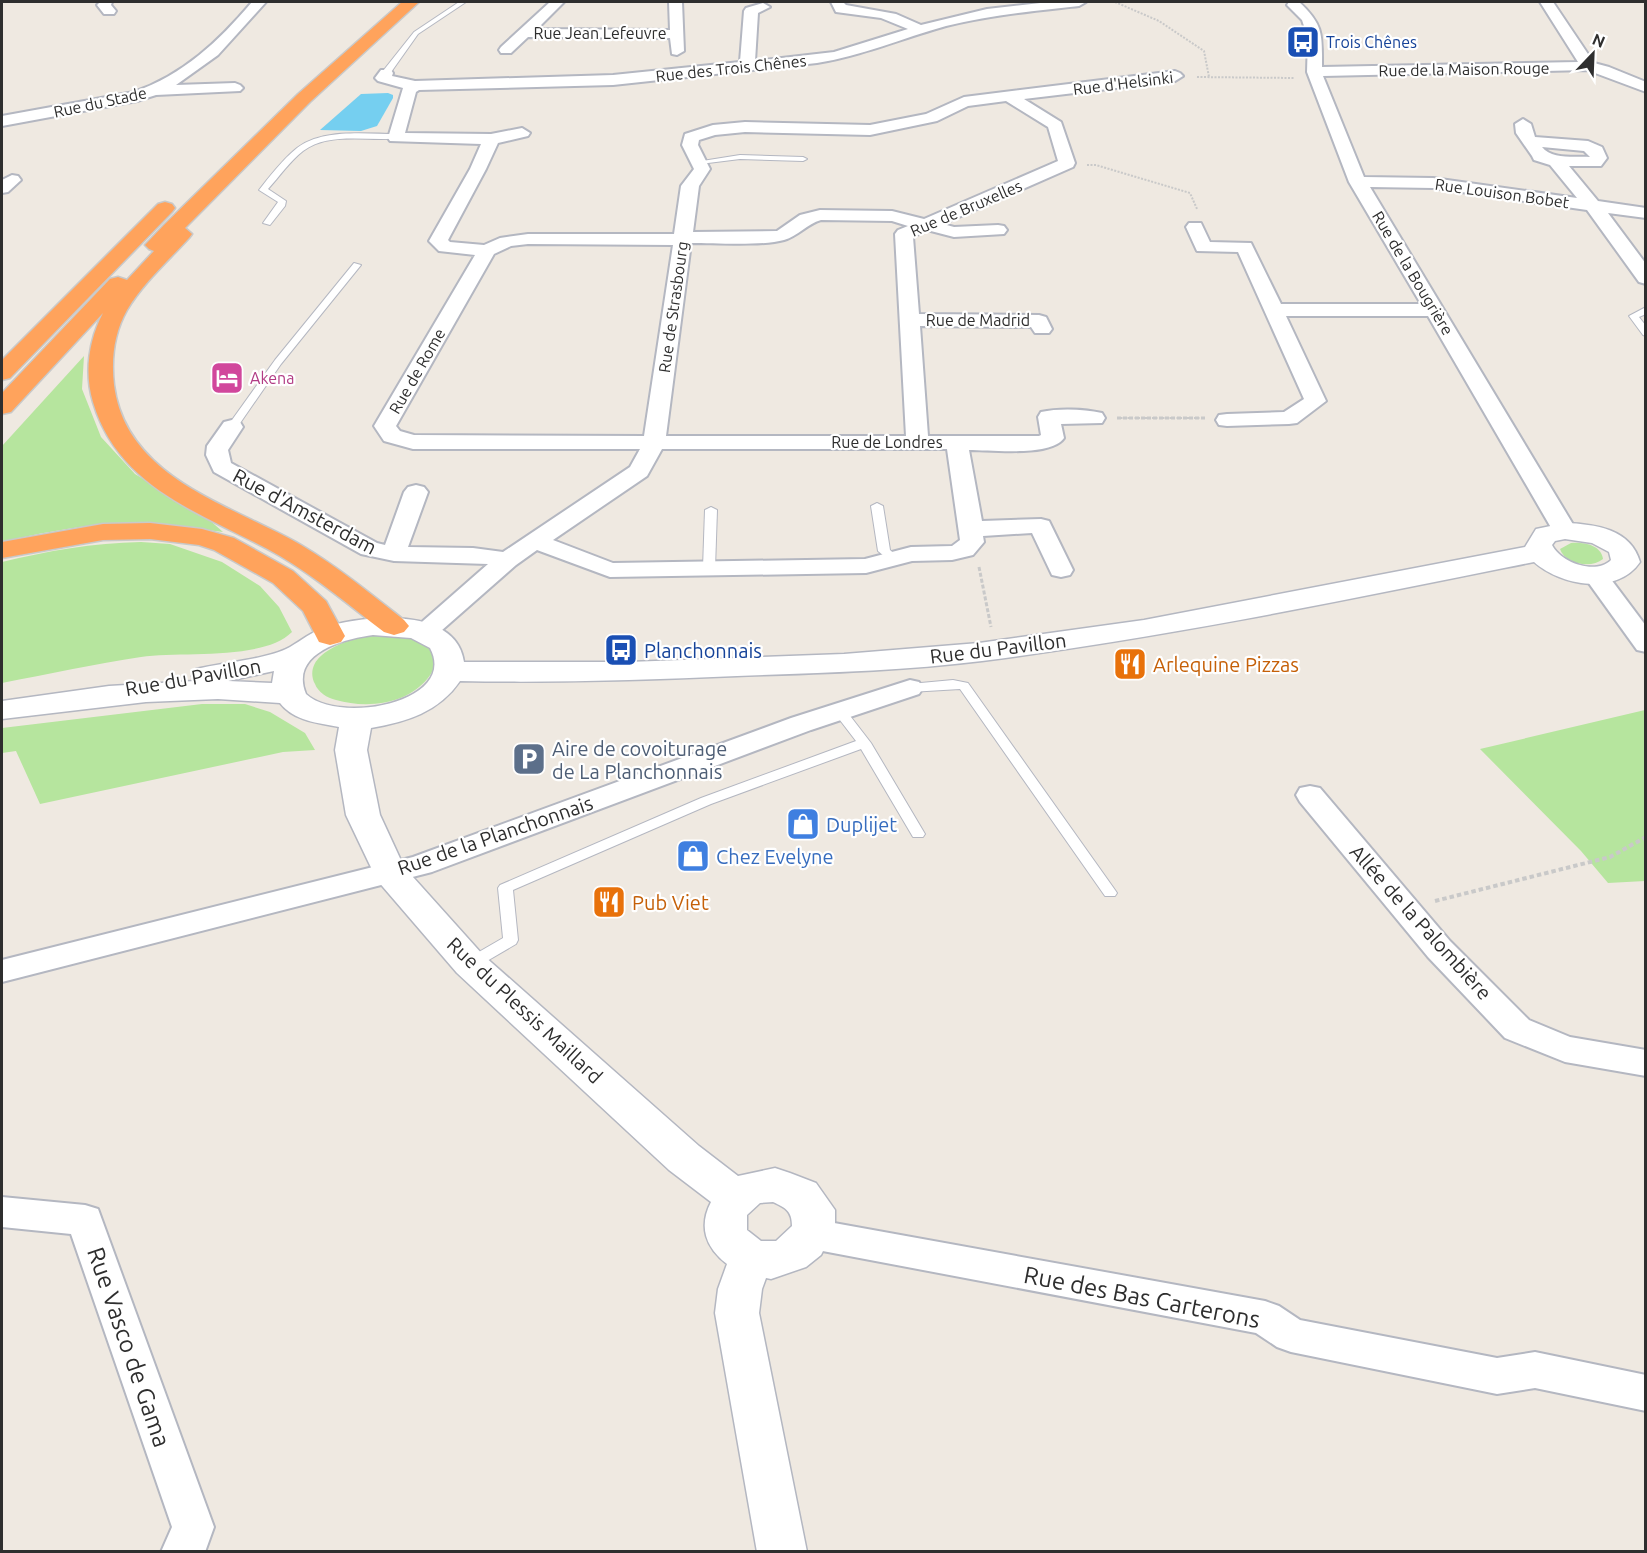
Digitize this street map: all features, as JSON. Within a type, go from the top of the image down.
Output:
[{"type":"highway","points":[[272,105],[389,2]]},
{"type":"highway","points":[[2,407],[171,229],[304,98],[411,2]]},
{"type":"highway","points":[[2,373],[11,356],[176,198]]},
{"type":"highway","points":[[171,229],[182,234],[137,282],[117,309],[101,345],[100,378],[104,408],[115,435],[140,463],[165,483],[322,571],[394,626]]},
{"type":"highway","points":[[2,550],[103,532],[150,531],[202,537],[224,544],[283,577],[316,607],[330,636]]},
{"type":"street","points":[[154,90],[194,68],[213,54],[231,37],[259,2]]},
{"type":"street","name":"Rue Jean Lefeuvre","points":[[506,50],[556,2]]},
{"type":"street","name":"Rue Jean Lefeuvre","points":[[676,2],[675,34],[682,73]]},
{"type":"street","points":[[837,2],[841,9],[874,12],[904,20],[920,30]]},
{"type":"street","name":"Rue des Trois Chênes","points":[[386,73],[383,78],[415,86],[613,80],[747,67],[836,56],[920,30],[987,13],[1079,2]]},
{"type":"street","points":[[1547,2],[1586,59],[1587,66]]},
{"type":"street","name":"Rue de la Bougrière","points":[[1315,3],[1289,5],[1309,19],[1315,38],[1309,75],[1358,182],[1565,531]]},
{"type":"street","points":[[747,67],[751,11],[763,7]]},
{"type":"street","name":"Rue Jean Lefeuvre","points":[[524,33],[675,34]]},
{"type":"street","name":"Rue de la Maison Rouge","points":[[1309,75],[1587,66],[1604,70],[1646,88]]},
{"type":"street","name":"Rue d'Helsinki","points":[[700,162],[694,156],[689,140],[694,135],[707,131],[746,127],[870,130],[930,118],[964,102],[1176,76]]},
{"type":"street","points":[[415,86],[409,90],[396,138],[490,139],[522,133]]},
{"type":"street","name":"Rue du Stade","points":[[2,121],[137,96],[154,90],[235,88]]},
{"type":"street","points":[[1010,97],[1055,125],[1065,165]]},
{"type":"street","points":[[1523,124],[1524,134],[1540,156],[1556,160],[1595,162],[1599,158],[1590,143],[1530,141]]},
{"type":"street","points":[[490,139],[478,169],[438,241],[445,247],[487,250],[509,240],[528,239],[683,239],[779,236],[788,233],[806,219],[820,216],[892,216],[954,232],[998,230]]},
{"type":"street","points":[[1556,160],[1646,278]]},
{"type":"street","name":"Rue de Strasbourg","points":[[424,633],[507,560],[639,471],[654,443],[690,186],[702,169],[700,162]]},
{"type":"street","name":"Rue de Bruxelles","points":[[918,442],[904,234],[1065,165]]},
{"type":"street","name":"Rue Louison Bobet","points":[[1358,182],[1433,183],[1646,213]]},
{"type":"street","points":[[1195,227],[1203,247],[1245,247],[1315,401],[1289,418],[1227,420]]},
{"type":"street","name":"Rue de Rome","points":[[487,250],[385,426],[392,436],[413,442],[654,443]]},
{"type":"street","points":[[1275,310],[1436,310]]},
{"type":"street","name":"Rue de Madrid","points":[[908,320],[1039,321],[1042,328]]},
{"type":"street","name":"Rue de Londres","points":[[654,443],[1042,443],[1053,438],[1049,417],[1094,418]]},
{"type":"street","name":"Rue d'Amsterdam","points":[[232,427],[217,446],[216,458],[222,467],[363,546],[394,554],[473,556],[507,560]]},
{"type":"street","points":[[957,442],[967,539]]},
{"type":"street","points":[[394,554],[416,492]]},
{"type":"street","points":[[535,541],[610,570],[867,566],[911,554],[952,553],[967,539],[1041,526],[1061,570]]},
{"type":"street","points":[[1565,531],[1592,534],[1615,544],[1626,556],[1623,568],[1607,574],[1595,575],[1567,570],[1545,559],[1538,545],[1546,535],[1565,531]]},
{"type":"street","points":[[1615,544],[1646,535]]},
{"type":"street","name":"Rue du Pavillon","points":[[449,671],[518,673],[617,671],[844,663],[933,657],[1023,647],[1144,629],[1291,603],[1540,552]]},
{"type":"street","points":[[1595,575],[1646,644]]},
{"type":"street","points":[[373,626],[394,626],[424,633],[440,643],[449,656],[449,671],[441,685],[427,698],[406,709],[382,716],[356,719],[315,713],[300,705],[290,694],[287,681],[291,667],[301,653],[330,636],[373,626]]},
{"type":"street","name":"Rue du Pavillon","points":[[2,710],[224,681],[258,666],[301,653]]},
{"type":"street","name":"Rue du Pavillon","points":[[224,681],[290,694]]},
{"type":"street","name":"Rue de la Planchonnais","points":[[2,971],[421,865],[839,711],[910,688]]},
{"type":"street","name":"Rue du Plessis Maillard","points":[[356,719],[351,750],[363,815],[389,872],[470,964],[684,1158],[736,1198]]},
{"type":"street","name":"Allée de la Palombière","points":[[1310,795],[1439,949],[1517,1029],[1565,1049],[1646,1063]]},
{"type":"street","points":[[775,1185],[788,1188],[809,1203],[814,1215],[815,1226],[812,1234],[804,1246],[786,1257],[763,1259],[752,1257],[730,1242],[725,1231],[725,1219],[728,1208],[736,1198],[761,1186],[775,1185]]},
{"type":"street","name":"Rue Vasco de Gama","points":[[2,1212],[85,1220],[192,1527],[183,1551]]},
{"type":"street","name":"Rue des Bas Carterons","points":[[812,1234],[1265,1318],[1291,1335],[1497,1376],[1535,1370],[1646,1393]]},
{"type":"street","points":[[752,1257],[740,1290],[737,1314],[782,1551]]},
{"type":"lane","points":[[386,73],[416,33],[463,2]]},
{"type":"lane","points":[[267,223],[281,206],[282,201],[263,190],[281,168],[307,144],[324,138],[397,136]]},
{"type":"lane","points":[[700,162],[741,157],[803,159]]},
{"type":"lane","points":[[232,427],[278,362],[357,265]]},
{"type":"lane","points":[[1646,310],[1634,316],[1646,333]]},
{"type":"lane","points":[[877,506],[884,551],[894,559]]},
{"type":"lane","points":[[709,568],[711,510]]},
{"type":"lane","points":[[910,688],[953,684],[964,686],[1110,893]]},
{"type":"lane","points":[[839,711],[864,743],[918,834]]},
{"type":"lane","points":[[470,964],[511,940],[505,888],[706,801],[864,743]]},
{"type":"path","points":[[1115,2],[1160,21],[1204,51],[1209,77]]},
{"type":"path","name":"Rue d'Helsinki","points":[[1176,76],[1309,75]]},
{"type":"path","points":[[1065,165],[1096,165],[1190,193],[1204,226],[1195,227]]},
{"type":"path","points":[[1094,418],[1227,420]]},
{"type":"path","points":[[967,539],[977,558],[991,629],[1012,633],[1023,647]]},
{"type":"path","points":[[1406,909],[1610,857],[1646,837]]},
{"type":"green space","points":[[84,356],[82,389],[101,437],[135,474],[206,517],[223,532],[165,525],[121,523],[67,529],[2,542],[2,446]]},
{"type":"green space","points":[[141,542],[170,544],[222,562],[260,586],[279,607],[292,632],[279,641],[242,651],[141,657],[2,683],[2,562],[70,548]]},
{"type":"green space","points":[[1571,543],[1586,544],[1599,550],[1603,559],[1592,564],[1585,564],[1567,558],[1560,549]]},
{"type":"green space","points":[[371,634],[406,636],[427,646],[434,653],[435,661],[428,678],[421,686],[403,697],[378,703],[344,702],[329,698],[321,692],[316,687],[312,673],[321,656],[340,644]]},
{"type":"green space","points":[[202,704],[245,704],[270,712],[305,733],[315,750],[283,752],[40,804],[16,751],[2,753],[2,728]]},
{"type":"green space","points":[[1645,710],[1645,881],[1608,883],[1581,851],[1480,749]]},
{"type":"water","points":[[388,93],[393,95],[393,98],[377,126],[361,131],[320,130],[361,94]]},
{"type":"place","name":"Trois Chênes","points":[[1303,42]]},
{"type":"place","name":"Akena","points":[[227,378]]},
{"type":"place","name":"Planchonnais","points":[[621,650]]},
{"type":"place","name":"Arlequine Pizzas","points":[[1130,664]]},
{"type":"place","name":"Aire de covoiturage de La Planchonnais","points":[[529,759]]},
{"type":"place","name":"Duplijet","points":[[803,824]]},
{"type":"place","name":"Chez Evelyne","points":[[693,856]]},
{"type":"place","name":"Pub Viet","points":[[609,902]]}]
